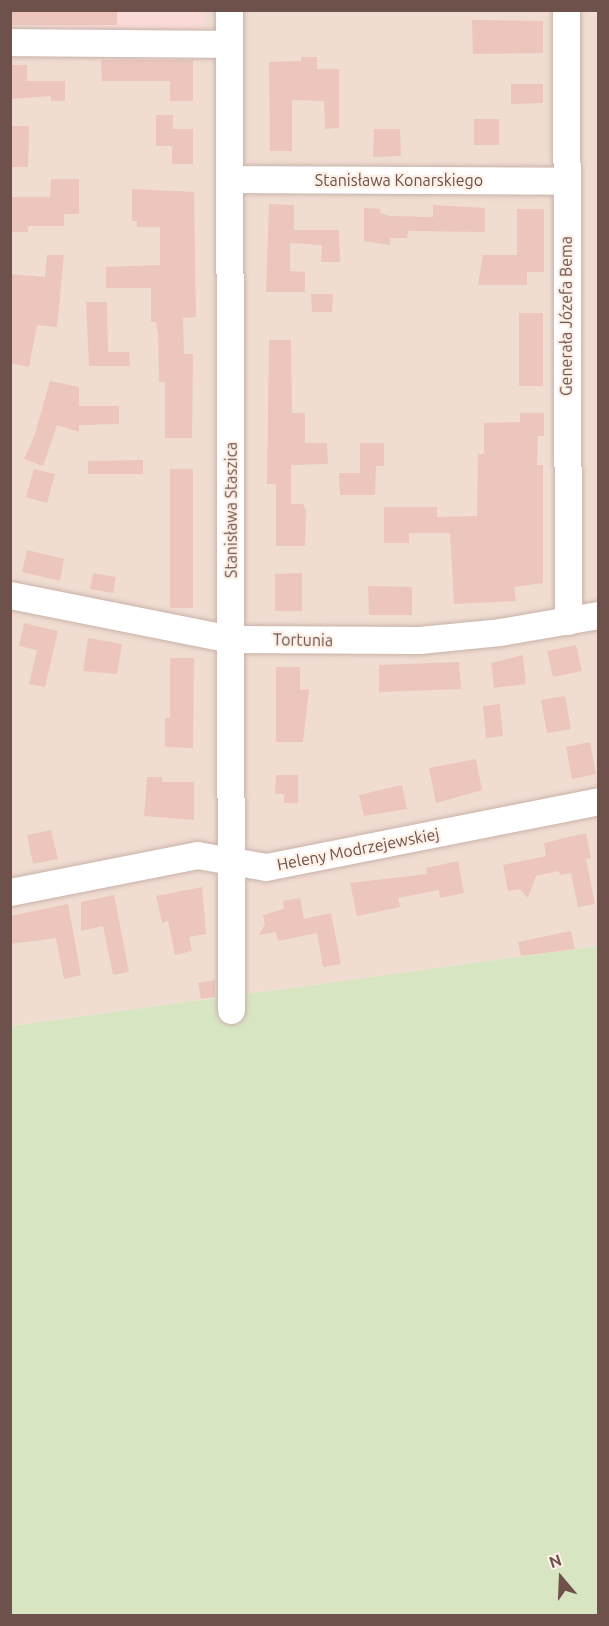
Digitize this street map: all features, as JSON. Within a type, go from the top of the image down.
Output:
[{"type":"street","name":"Stanisława Staszica","points":[[229,10],[232,179],[233,858],[231,1010]]},
{"type":"street","name":"Generała Józefa Bema","points":[[566,10],[568,621]]},
{"type":"street","points":[[10,42],[228,45]]},
{"type":"street","name":"Stanisława Konarskiego","points":[[232,179],[566,181]]},
{"type":"street","name":"Tortunia","points":[[10,595],[231,639],[419,640],[500,632],[598,615]]},
{"type":"street","name":"Heleny Modrzejewskiej","points":[[10,892],[197,855],[233,858],[266,867],[598,801]]},
{"type":"shaded area","points":[[11,11],[598,11],[598,946],[11,1026]]},
{"type":"shaded area","points":[[39,11],[204,11],[204,33],[39,34]]},
{"type":"green space","points":[[598,946],[598,1615],[11,1616],[11,1026]]},
{"type":"building","points":[[10,10],[117,10],[117,25],[10,25]]},
{"type":"building","points":[[472,20],[543,21],[543,53],[473,54]]},
{"type":"building","points":[[301,57],[317,57],[317,69],[339,69],[339,128],[325,129],[324,101],[292,100],[292,151],[270,151],[269,62],[301,61]]},
{"type":"building","points":[[101,60],[193,60],[193,101],[170,101],[170,81],[102,81]]},
{"type":"building","points":[[10,65],[27,65],[27,81],[65,81],[65,101],[51,101],[51,96],[10,99]]},
{"type":"building","points":[[511,84],[543,84],[543,103],[511,104]]},
{"type":"building","points":[[156,115],[173,115],[173,129],[193,129],[193,164],[172,164],[172,146],[156,146]]},
{"type":"building","points":[[474,119],[499,119],[499,145],[474,145]]},
{"type":"building","points":[[10,126],[29,126],[28,167],[10,167]]},
{"type":"building","points":[[374,129],[400,129],[401,156],[373,157]]},
{"type":"building","points":[[51,179],[79,179],[79,214],[64,214],[64,226],[28,226],[28,232],[10,232],[10,197],[50,197]]},
{"type":"building","points":[[132,189],[194,192],[196,317],[183,318],[184,354],[193,354],[192,438],[165,438],[165,382],[159,382],[158,334],[156,322],[151,322],[151,288],[106,288],[106,267],[160,265],[160,227],[137,227],[137,221],[132,221]]},
{"type":"building","points":[[269,204],[294,205],[294,230],[339,230],[340,262],[321,262],[322,245],[290,243],[290,271],[305,272],[305,292],[266,292]]},
{"type":"building","points":[[433,205],[485,208],[485,232],[408,231],[407,238],[390,238],[390,245],[364,241],[364,208],[381,209],[380,213],[390,216],[433,217]]},
{"type":"building","points":[[517,209],[544,209],[544,272],[527,272],[527,285],[478,285],[483,255],[517,255]]},
{"type":"building","points":[[47,255],[64,255],[57,327],[37,325],[29,367],[10,363],[10,274],[45,277]]},
{"type":"building","points":[[311,294],[333,294],[332,312],[312,312]]},
{"type":"building","points":[[86,302],[107,302],[108,352],[129,352],[130,366],[89,366]]},
{"type":"building","points":[[519,313],[543,313],[543,386],[519,386]]},
{"type":"building","points":[[269,340],[291,340],[292,413],[305,413],[305,443],[327,443],[328,464],[291,465],[291,504],[303,504],[306,511],[305,546],[276,546],[276,484],[267,484]]},
{"type":"building","points":[[50,381],[79,387],[79,406],[119,406],[119,424],[79,425],[79,432],[57,425],[43,466],[24,459],[34,437]]},
{"type":"building","points":[[520,413],[544,413],[544,436],[538,436],[537,465],[543,465],[543,583],[514,587],[516,601],[454,604],[450,533],[409,533],[409,543],[384,543],[384,507],[437,507],[437,517],[477,516],[478,454],[484,454],[484,423],[520,422]]},
{"type":"building","points":[[360,443],[384,443],[384,466],[376,466],[375,495],[340,495],[339,473],[360,473]]},
{"type":"building","points":[[143,460],[143,474],[88,474],[88,461]]},
{"type":"building","points":[[34,469],[55,474],[47,503],[26,497]]},
{"type":"building","points":[[170,469],[193,469],[193,608],[170,608]]},
{"type":"building","points":[[27,550],[64,559],[60,581],[22,572]]},
{"type":"building","points":[[93,573],[116,577],[113,593],[90,589]]},
{"type":"building","points":[[302,573],[302,611],[275,611],[275,574]]},
{"type":"building","points":[[368,586],[412,587],[412,615],[369,615]]},
{"type":"building","points":[[24,623],[58,631],[45,687],[29,684],[37,650],[19,646]]},
{"type":"building","points":[[88,638],[122,644],[117,674],[83,671]]},
{"type":"building","points":[[576,645],[582,671],[553,677],[547,651]]},
{"type":"building","points":[[523,655],[526,684],[494,688],[491,663]]},
{"type":"building","points":[[170,658],[194,658],[193,748],[165,747],[165,718],[170,718]]},
{"type":"building","points":[[459,662],[461,689],[379,692],[379,665]]},
{"type":"building","points":[[276,667],[300,667],[300,690],[309,689],[303,742],[276,742]]},
{"type":"building","points":[[565,696],[571,729],[547,733],[541,700]]},
{"type":"building","points":[[500,704],[503,736],[486,738],[483,706]]},
{"type":"building","points":[[590,742],[596,774],[572,779],[566,747]]},
{"type":"building","points":[[476,759],[482,790],[436,803],[429,768]]},
{"type":"building","points":[[276,775],[298,775],[298,803],[284,803],[284,794],[275,794]]},
{"type":"building","points":[[147,777],[162,777],[162,782],[194,782],[194,820],[144,816]]},
{"type":"building","points":[[402,785],[407,809],[364,816],[359,795]]},
{"type":"building","points":[[51,830],[58,859],[33,864],[27,835]]},
{"type":"building","points":[[586,833],[591,858],[586,859],[595,904],[578,907],[571,873],[561,875],[558,871],[536,876],[528,898],[520,889],[508,891],[503,865],[546,856],[544,843]]},
{"type":"building","points":[[458,861],[464,893],[440,898],[439,890],[398,898],[400,907],[357,916],[350,883],[427,874],[426,868]]},
{"type":"building","points":[[202,887],[206,934],[189,937],[192,951],[175,955],[168,921],[162,923],[156,896]]},
{"type":"building","points":[[114,895],[129,972],[113,975],[103,926],[81,931],[81,902]]},
{"type":"building","points":[[300,898],[304,919],[331,913],[341,964],[323,967],[317,933],[278,941],[276,932],[259,935],[265,924],[263,915],[284,909],[283,901]]},
{"type":"building","points":[[68,904],[81,975],[64,979],[56,938],[10,944],[10,916]]},
{"type":"building","points":[[571,931],[575,949],[521,956],[518,942]]},
{"type":"building","points":[[215,980],[215,997],[201,999],[198,983]]}]
